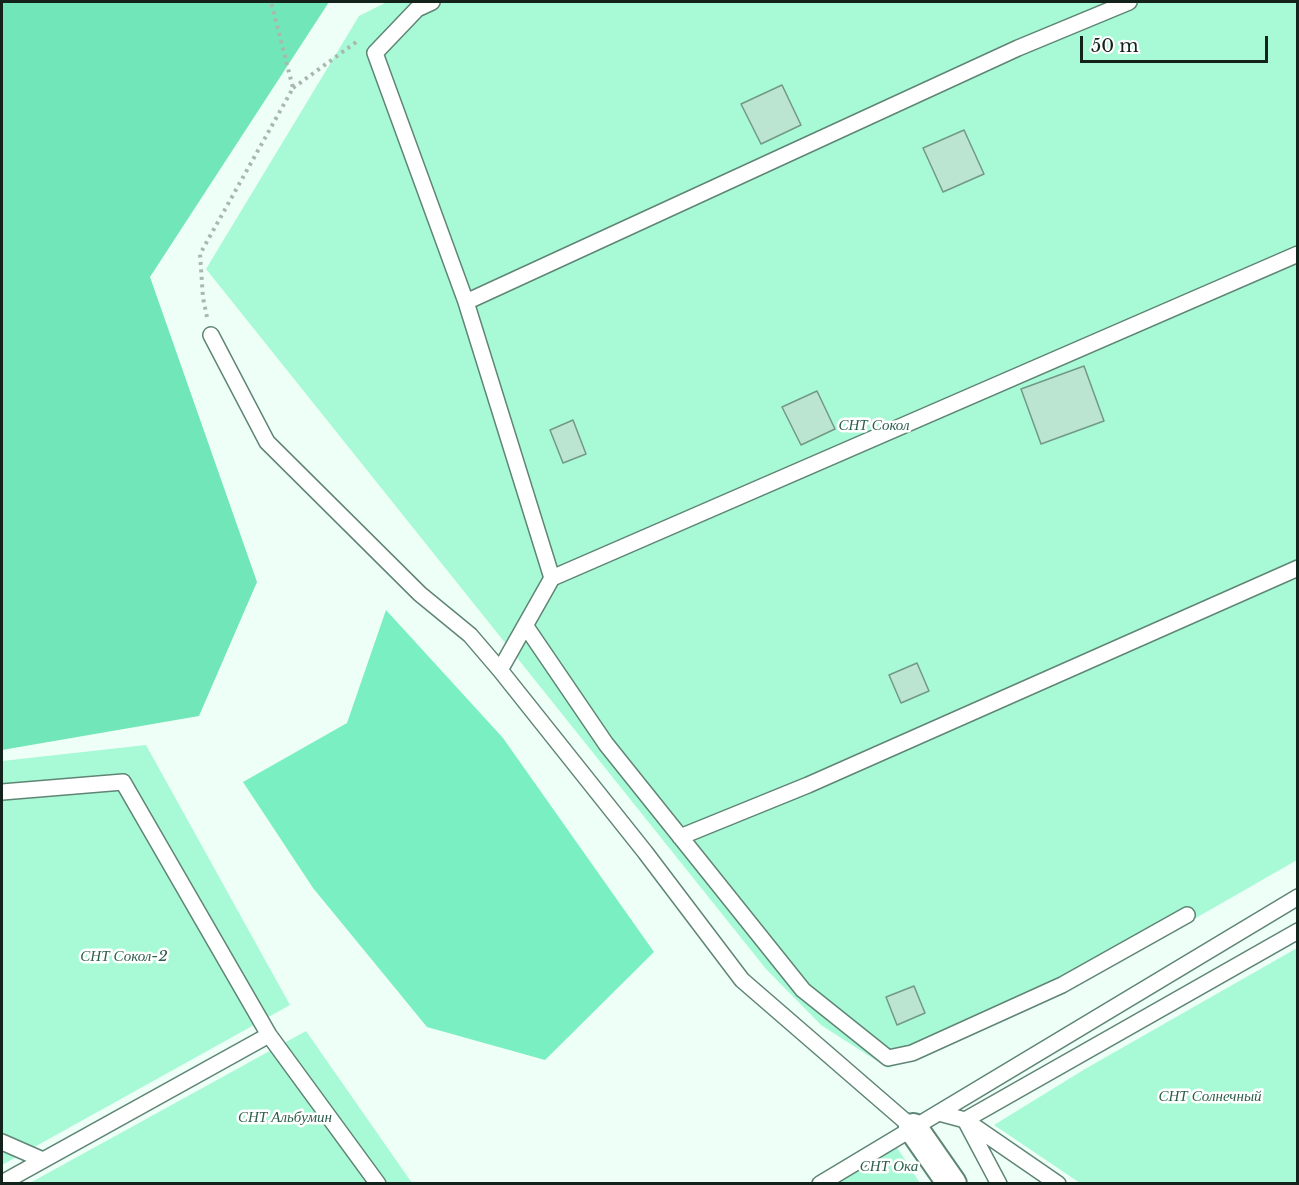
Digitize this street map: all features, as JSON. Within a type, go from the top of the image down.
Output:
[{"type":"street","points":[[913,1128],[952,1184]]},
{"type":"lane","points":[[432,2],[417,9],[375,53],[466,302],[552,578]]},
{"type":"lane","points":[[466,302],[1018,48],[1129,2]]},
{"type":"lane","points":[[500,670],[526,628],[552,578],[1298,254]]},
{"type":"lane","points":[[211,335],[267,442],[420,594],[470,635],[645,852],[742,980],[913,1128]]},
{"type":"lane","points":[[680,837],[808,785],[1298,568]]},
{"type":"lane","points":[[526,628],[600,735],[803,990],[888,1058],[912,1053],[1062,985],[1187,915]]},
{"type":"lane","points":[[2,792],[123,782],[269,1035],[378,1184]]},
{"type":"lane","points":[[820,1184],[1298,897]]},
{"type":"lane","points":[[965,1120],[1298,932]]},
{"type":"lane","points":[[2,1183],[269,1035]]},
{"type":"lane","points":[[939,1113],[965,1120],[1058,1184]]},
{"type":"lane","points":[[965,1120],[999,1184]]},
{"type":"lane","points":[[2,1142],[43,1160]]},
{"type":"path","points":[[272,2],[293,88]]},
{"type":"path","points":[[211,335],[203,298],[200,254],[293,88],[361,39]]},
{"type":"green space","name":"СНТ Сокол","points":[[387,2],[1297,2],[1297,860],[1072,989],[888,1068],[821,1025],[766,969],[206,269],[359,16]]},
{"type":"green space","name":"СНТ Сокол-2","points":[[146,745],[290,1005],[2,1165],[2,761]]},
{"type":"green space","name":"СНТ Солнечный","points":[[1297,948],[1297,1183],[1080,1183],[994,1125],[1085,1069]]},
{"type":"green space","name":"СНТ Альбумин","points":[[306,1031],[412,1183],[28,1184]]},
{"type":"green space","name":"СНТ Ока","points":[[894,1143],[920,1183],[831,1184]]},
{"type":"shaded area","points":[[2,2],[329,2],[150,277],[257,582],[199,716],[2,750]]},
{"type":"shaded area","points":[[386,610],[503,738],[654,952],[545,1060],[427,1027],[313,888],[243,782],[347,723]]},
{"type":"building","points":[[782,85],[801,125],[761,144],[741,104]]},
{"type":"building","points":[[964,130],[984,174],[943,192],[923,148]]},
{"type":"building","points":[[1084,366],[1104,421],[1041,444],[1021,389]]},
{"type":"building","points":[[817,391],[835,429],[801,445],[782,407]]},
{"type":"building","points":[[573,420],[586,454],[563,463],[550,430]]},
{"type":"building","points":[[917,663],[929,691],[901,703],[889,675]]},
{"type":"building","points":[[914,986],[925,1013],[897,1025],[886,997]]}]
